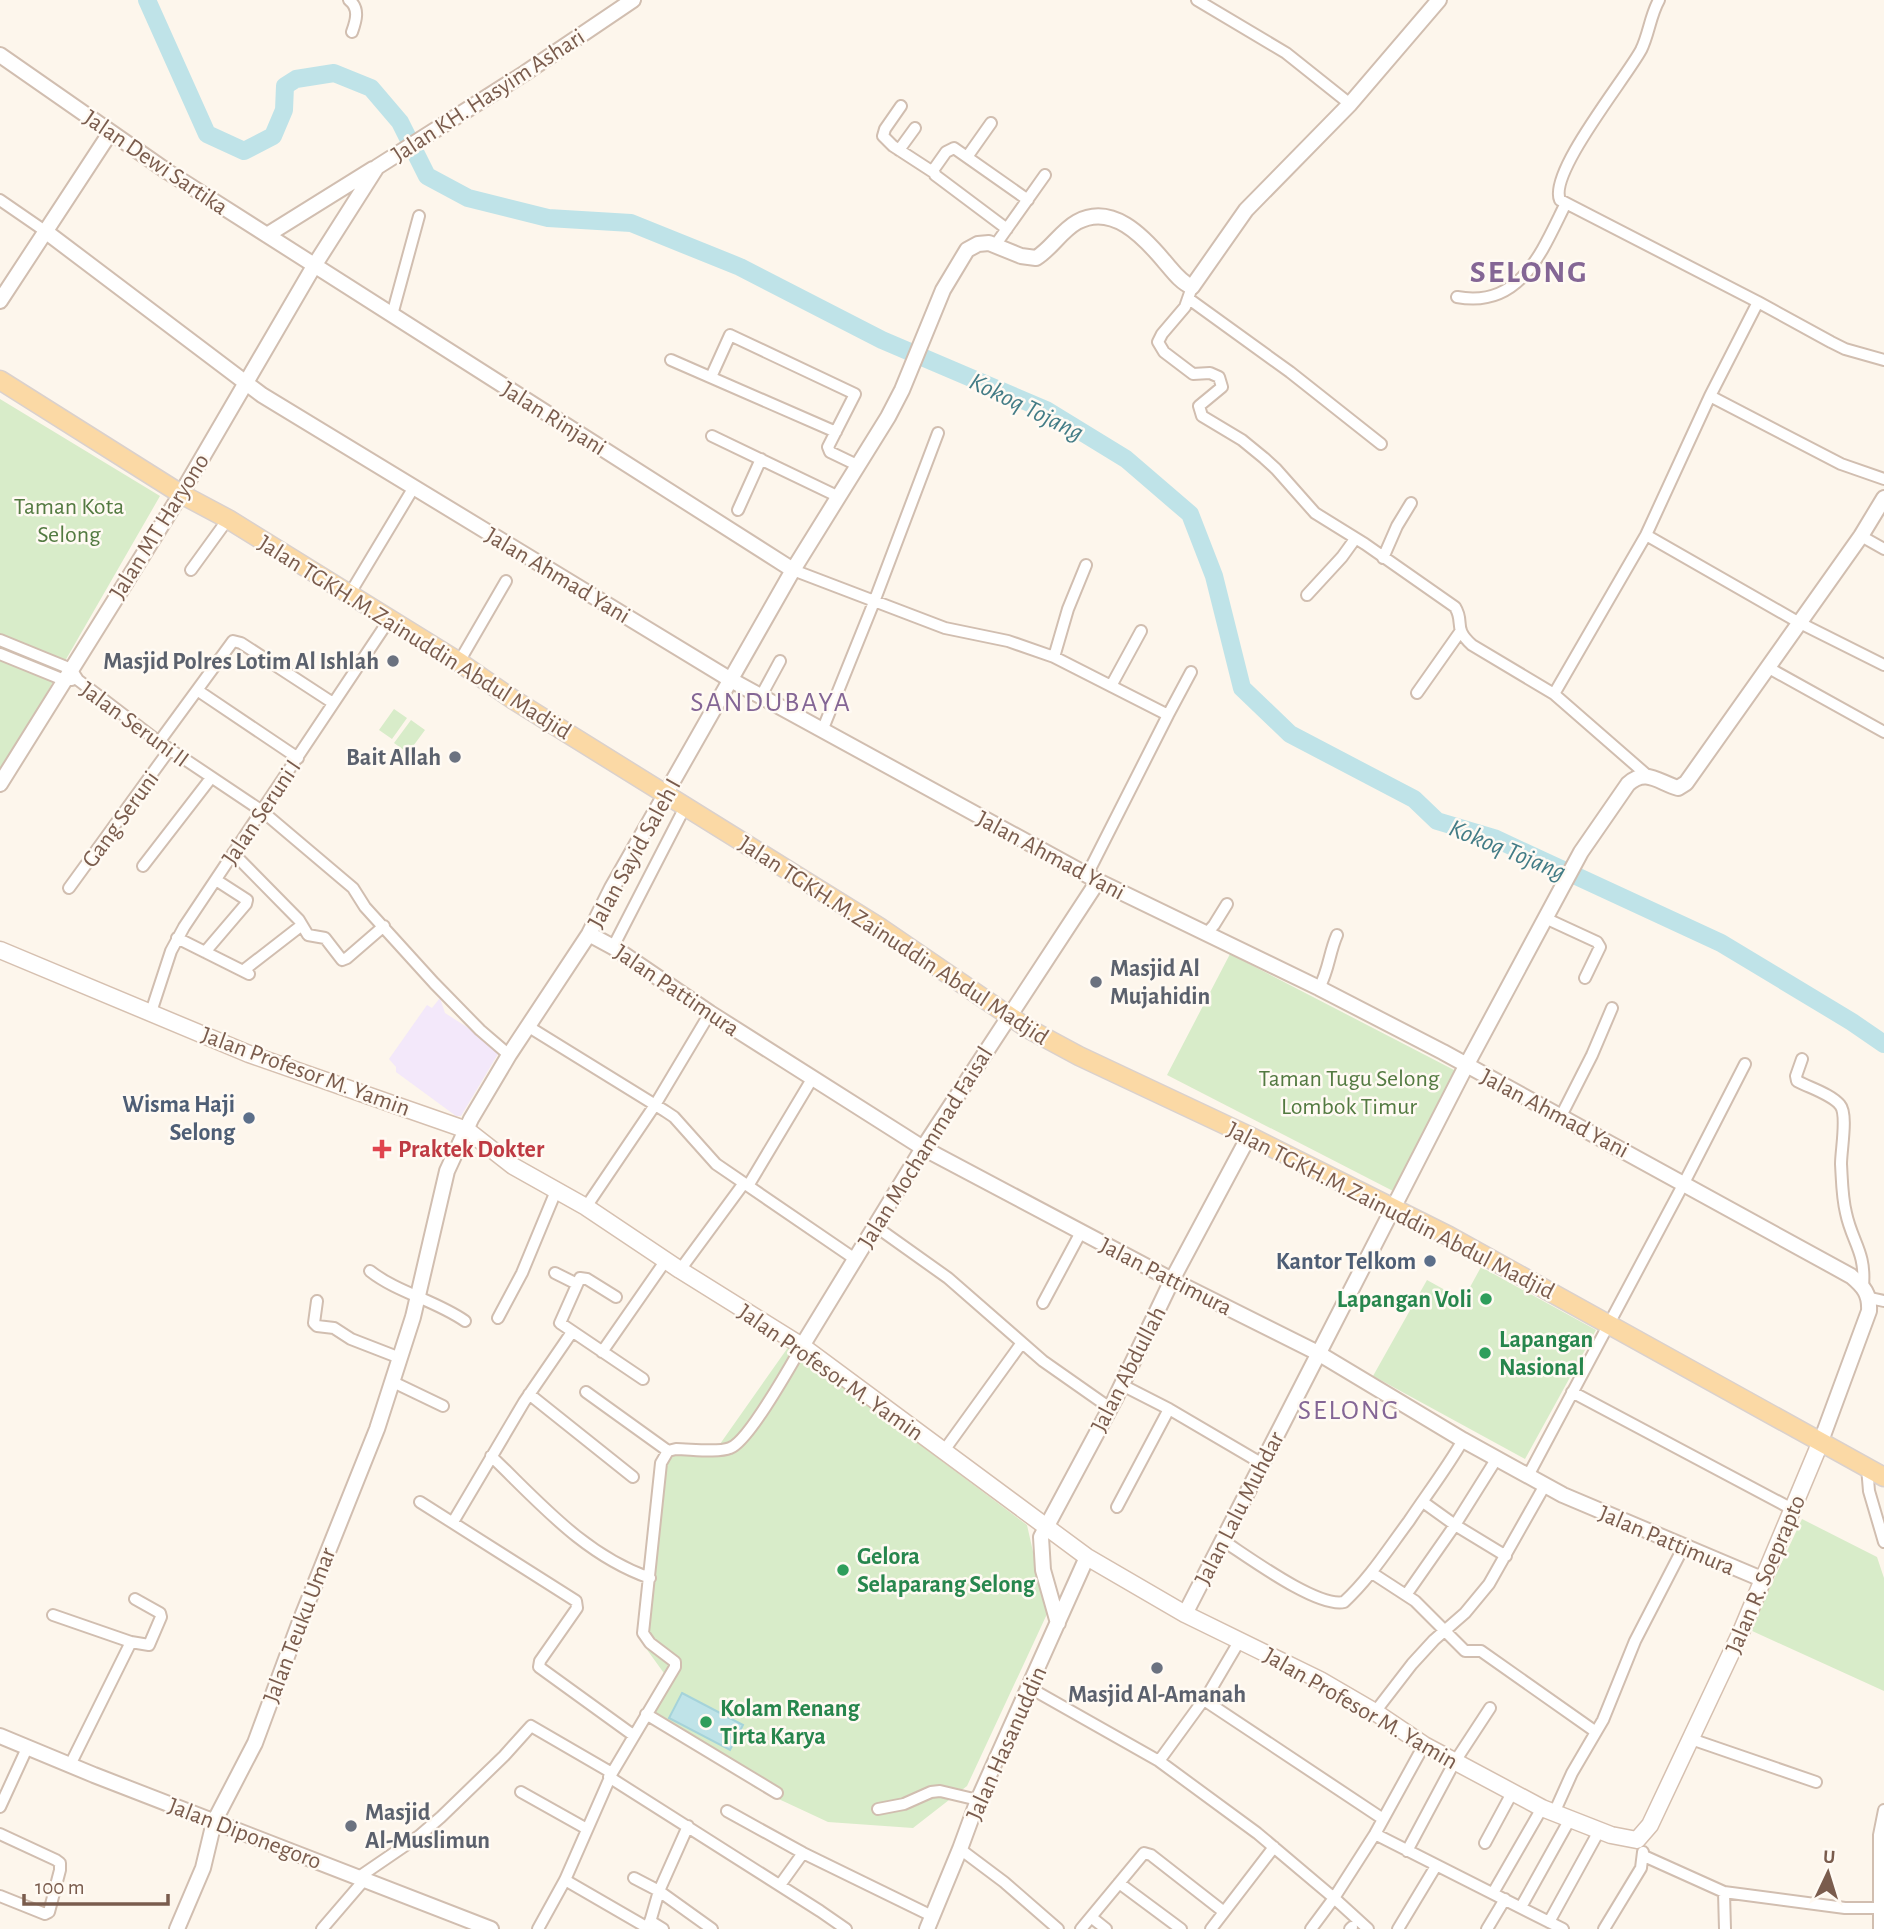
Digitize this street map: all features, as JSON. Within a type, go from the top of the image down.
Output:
[{"type":"main road","name":"Jalan TGKH.M.Zainuddin Abdul Madjid","points":[[0,380],[181,494],[228,519],[459,662],[514,700],[879,927],[1007,1016],[1079,1056],[1395,1208],[1884,1477]]},
{"type":"main road","name":"Jalan Profesor M. Yamin","points":[[0,950],[249,1054],[467,1130],[513,1166],[586,1207],[666,1261],[802,1346],[1087,1557],[1185,1614],[1320,1680],[1454,1763],[1512,1793],[1599,1831],[1623,1839],[1637,1840]]},
{"type":"main road","name":"Jalan R. Soeprapto","points":[[1637,1840],[1650,1825],[1691,1739],[1764,1580],[1821,1441]]},
{"type":"street","points":[[349,0],[356,9],[357,20],[352,32]]},
{"type":"street","points":[[1197,0],[1286,53],[1350,104]]},
{"type":"street","points":[[1439,0],[1350,104],[1246,210],[1214,253],[1190,293],[1185,307],[1162,334],[1158,342],[1164,352],[1193,374],[1210,373],[1219,377],[1222,387],[1199,405],[1202,416],[1242,440],[1276,468],[1308,508],[1455,607],[1458,611],[1460,632],[1472,645],[1554,694],[1648,776],[1682,787],[1861,536],[1884,498]]},
{"type":"street","points":[[1659,0],[1640,51],[1569,161],[1558,195],[1566,203],[1845,349],[1884,360]]},
{"type":"street","name":"Jalan KH. Hasyim Ashari","points":[[267,235],[525,73],[625,2]]},
{"type":"street","name":"Jalan Dewi Sartika","points":[[0,55],[110,133],[314,266]]},
{"type":"street","points":[[901,106],[883,133],[886,140],[1007,229]]},
{"type":"street","points":[[967,157],[991,123]]},
{"type":"street","points":[[898,150],[915,128]]},
{"type":"street","points":[[0,301],[110,133]]},
{"type":"street","points":[[933,172],[949,148],[954,148],[1028,200]]},
{"type":"street","name":"Jalan KH. Hasyim Ashari","points":[[314,266],[383,163]]},
{"type":"street","points":[[1045,175],[996,244],[1021,256],[1036,258],[1076,222],[1095,215],[1105,216],[1132,229],[1190,293],[1381,444]]},
{"type":"street","points":[[0,200],[45,231]]},
{"type":"street","points":[[1457,296],[1473,300],[1487,299],[1510,289],[1524,276],[1546,244],[1566,203]]},
{"type":"street","points":[[392,315],[419,216]]},
{"type":"street","name":"Jalan Ahmad Yani","points":[[45,231],[245,383],[732,680],[1092,878],[1319,988],[1560,1116],[1838,1268],[1872,1295]]},
{"type":"street","name":"Jalan Sayid Saleh I","points":[[417,1296],[447,1171],[471,1119],[509,1055],[589,934],[612,888],[793,570],[888,417],[947,282],[967,250],[978,244],[996,244]]},
{"type":"street","name":"Jalan Rinjani","points":[[314,266],[793,570]]},
{"type":"street","name":"Jalan MT Haryono","points":[[0,785],[71,676],[314,266]]},
{"type":"street","points":[[1554,694],[1646,535],[1710,396],[1758,302]]},
{"type":"street","points":[[711,377],[730,335],[855,394],[830,442],[830,452],[857,465]]},
{"type":"street","points":[[671,360],[836,432]]},
{"type":"street","points":[[1710,396],[1841,464],[1884,479]]},
{"type":"street","points":[[822,731],[939,433]]},
{"type":"street","points":[[712,436],[837,496]]},
{"type":"street","points":[[738,510],[761,459]]},
{"type":"street","points":[[349,595],[414,487]]},
{"type":"street","points":[[1383,558],[1411,503]]},
{"type":"street","points":[[191,570],[228,519]]},
{"type":"street","points":[[1646,535],[1798,622],[1884,665]]},
{"type":"street","points":[[1861,536],[1884,549]]},
{"type":"street","points":[[1307,595],[1355,539]]},
{"type":"street","points":[[1054,657],[1068,609],[1086,565]]},
{"type":"street","points":[[793,570],[946,628],[1008,641],[1054,657],[1168,715]]},
{"type":"street","points":[[459,662],[506,581]]},
{"type":"street","name":"Jalan Seruni I","points":[[151,1012],[177,938],[389,620]]},
{"type":"street","points":[[1111,686],[1141,631]]},
{"type":"street","points":[[1417,693],[1460,632]]},
{"type":"street","name":"Jalan Seruni II","points":[[0,640],[71,676],[159,742],[262,811],[353,888],[365,907],[480,1030],[509,1055]]},
{"type":"street","points":[[159,742],[229,643],[237,641],[333,703]]},
{"type":"street","name":"Jalan Seruni II","points":[[0,654],[71,676]]},
{"type":"street","points":[[761,696],[780,661]]},
{"type":"street","points":[[1767,667],[1884,732]]},
{"type":"street","points":[[1092,878],[1168,715],[1191,672]]},
{"type":"street","points":[[197,690],[298,758]]},
{"type":"street","name":"Gang Seruni","points":[[69,888],[170,749]]},
{"type":"street","name":"Jalan Lalu Muhdar","points":[[1185,1614],[1466,1066],[1581,852],[1628,784],[1641,776],[1648,776]]},
{"type":"street","points":[[143,866],[211,778]]},
{"type":"street","points":[[613,947],[685,807]]},
{"type":"street","points":[[233,853],[302,925],[308,935],[325,938],[342,960],[348,958],[384,926]]},
{"type":"street","name":"Jalan Mochammad Faisal","points":[[802,1346],[1092,878]]},
{"type":"street","points":[[205,952],[247,900],[216,880]]},
{"type":"street","points":[[1206,934],[1227,904]]},
{"type":"street","points":[[1548,912],[1597,942],[1600,947],[1585,978]]},
{"type":"street","points":[[177,938],[247,972],[302,925]]},
{"type":"street","name":"Jalan Pattimura","points":[[589,934],[923,1148],[1172,1280],[1318,1353],[1563,1496],[1764,1580]]},
{"type":"street","points":[[1319,988],[1327,973],[1328,955],[1337,934]]},
{"type":"street","points":[[1560,1116],[1592,1055],[1612,1009]]},
{"type":"street","points":[[586,1207],[655,1105],[710,1013]]},
{"type":"street","points":[[529,1027],[674,1117],[716,1164],[855,1259]]},
{"type":"street","points":[[1802,1059],[1797,1081],[1837,1102],[1844,1112],[1841,1160],[1843,1194],[1848,1220],[1872,1295]]},
{"type":"street","points":[[1528,1476],[1745,1064]]},
{"type":"street","points":[[680,1270],[746,1184],[812,1079]]},
{"type":"street","name":"Jalan Abdullah","points":[[1045,1527],[1122,1385],[1172,1280],[1248,1136]]},
{"type":"street","points":[[498,1318],[522,1273],[556,1191]]},
{"type":"street","points":[[875,1226],[948,1278],[1021,1344],[1110,1408]]},
{"type":"street","points":[[1042,1303],[1081,1232]]},
{"type":"street","points":[[602,1352],[666,1261]]},
{"type":"street","points":[[370,1271],[444,1307],[465,1321]]},
{"type":"street","points":[[555,1273],[577,1284]]},
{"type":"street","points":[[616,1297],[583,1278],[577,1284],[560,1321],[562,1326],[643,1379]]},
{"type":"street","name":"Jalan R. Soeprapto","points":[[1821,1441],[1869,1311],[1872,1295]]},
{"type":"street","name":"Jalan Teuku Umar","points":[[177,1929],[203,1868],[214,1822],[255,1743],[273,1690],[377,1429],[413,1317],[417,1296]]},
{"type":"street","points":[[317,1301],[314,1323],[317,1326],[334,1328],[351,1339],[400,1358]]},
{"type":"street","points":[[453,1522],[529,1394],[572,1332]]},
{"type":"street","points":[[943,1451],[1021,1344]]},
{"type":"street","points":[[537,1929],[565,1880],[610,1775],[676,1664],[643,1636],[661,1463],[668,1451],[676,1449],[725,1449],[734,1446],[754,1423],[802,1346]]},
{"type":"street","points":[[393,1382],[443,1406]]},
{"type":"street","points":[[1122,1385],[1261,1463]]},
{"type":"street","points":[[586,1392],[668,1451]]},
{"type":"street","points":[[1572,1392],[1794,1510]]},
{"type":"street","points":[[529,1394],[633,1477]]},
{"type":"street","points":[[1118,1507],[1169,1409]]},
{"type":"street","points":[[1222,1540],[1300,1589],[1335,1603],[1344,1602],[1372,1573],[1463,1440]]},
{"type":"street","points":[[491,1456],[583,1543],[615,1564],[650,1578]]},
{"type":"street","points":[[1406,1595],[1497,1458]]},
{"type":"street","points":[[1867,1467],[1869,1491],[1884,1542]]},
{"type":"street","points":[[1375,1712],[1412,1664],[1465,1613],[1489,1584],[1545,1485]]},
{"type":"street","points":[[420,1502],[576,1601],[577,1608],[540,1661],[539,1667],[633,1735]]},
{"type":"street","points":[[1423,1502],[1506,1556]]},
{"type":"street","points":[[1045,1527],[1041,1537],[1041,1555],[1058,1623]]},
{"type":"street","points":[[1493,1893],[1548,1811],[1596,1732],[1635,1641],[1683,1548]]},
{"type":"street","name":"Jalan Hasanuddin","points":[[930,1923],[978,1800],[1087,1557]]},
{"type":"street","points":[[1372,1573],[1406,1595],[1465,1651],[1480,1651],[1596,1732]]},
{"type":"street","points":[[53,1615],[131,1642],[149,1645],[161,1617],[156,1610],[135,1599]]},
{"type":"street","points":[[1159,1761],[1204,1700],[1240,1640]]},
{"type":"street","points":[[70,1765],[131,1642]]},
{"type":"street","points":[[1030,1688],[1159,1761],[1274,1847],[1368,1929]]},
{"type":"street","points":[[1204,1700],[1382,1819]]},
{"type":"street","points":[[1407,1850],[1454,1763],[1490,1708]]},
{"type":"street","points":[[646,1714],[777,1793]]},
{"type":"street","points":[[322,1929],[362,1878],[441,1817],[505,1756],[529,1727],[535,1727],[846,1929]]},
{"type":"street","name":"Jalan Diponegoro","points":[[0,1735],[214,1822],[491,1929]]},
{"type":"street","points":[[1691,1739],[1816,1782]]},
{"type":"street","points":[[1311,1929],[1375,1834],[1424,1745]]},
{"type":"street","points":[[0,1807],[28,1746]]},
{"type":"street","points":[[878,1809],[904,1804],[931,1792],[940,1791],[978,1800]]},
{"type":"street","points":[[521,1792],[587,1829]]},
{"type":"street","points":[[1485,1843],[1512,1793]]},
{"type":"street","points":[[1879,1929],[1882,1909],[1879,1835],[1884,1810]]},
{"type":"street","points":[[727,1811],[930,1923]]},
{"type":"street","points":[[1521,1907],[1570,1819]]},
{"type":"street","points":[[649,1926],[659,1891],[688,1826]]},
{"type":"street","points":[[1545,1924],[1599,1831]]},
{"type":"street","points":[[0,1834],[60,1863],[49,1912],[45,1914],[0,1896]]},
{"type":"street","points":[[1375,1834],[1521,1907],[1545,1924],[1563,1929]]},
{"type":"street","points":[[1604,1929],[1641,1868],[1644,1856],[1637,1840]]},
{"type":"street","points":[[1211,1929],[1274,1847]]},
{"type":"street","points":[[960,1849],[1004,1882],[1058,1929]]},
{"type":"street","points":[[780,1885],[803,1853]]},
{"type":"street","points":[[1080,1929],[1142,1854],[1147,1853],[1224,1912]]},
{"type":"street","points":[[1644,1856],[1724,1892],[1845,1908],[1882,1909]]},
{"type":"street","points":[[1398,1929],[1436,1866]]},
{"type":"street","points":[[634,1878],[659,1891],[712,1929]]},
{"type":"street","points":[[565,1880],[649,1926],[663,1929]]},
{"type":"street","points":[[1119,1883],[1181,1929]]},
{"type":"street","points":[[1724,1892],[1725,1929]]},
{"type":"street","points":[[1487,1929],[1505,1899]]},
{"type":"street","points":[[1091,1917],[1106,1929]]},
{"type":"shaded area","points":[[440,998],[445,1013],[501,1049],[461,1116],[456,1116],[396,1072],[396,1067],[389,1059],[427,1005],[432,1008]]},
{"type":"green space","name":"Taman Kota Selong","points":[[0,399],[160,496],[0,774]]},
{"type":"green space","points":[[394,709],[407,718],[392,739],[379,730]]},
{"type":"green space","points":[[411,720],[425,730],[408,753],[394,743]]},
{"type":"green space","name":"Taman Tugu Selong Lombok Timur","points":[[1230,954],[1456,1071],[1393,1191],[1167,1075]]},
{"type":"green space","name":"Lapangan Nasional","points":[[1481,1267],[1596,1330],[1525,1459],[1373,1376],[1427,1280],[1463,1300]]},
{"type":"green space","name":"Gelora Selaparang Selong","points":[[789,1346],[1027,1525],[1047,1614],[967,1786],[913,1828],[828,1822],[755,1788],[652,1713],[666,1676],[640,1640],[665,1446],[720,1444]]},
{"type":"green space","points":[[1802,1519],[1877,1557],[1884,1578],[1884,1691],[1750,1630]]},
{"type":"water","name":"Kolam Renang Tirta Karya","points":[[682,1693],[743,1725],[730,1750],[669,1718]]},
{"type":"waterway","name":"Kokoq Tojang","points":[[147,0],[207,134],[244,151],[273,136],[284,110],[285,86],[296,79],[334,73],[371,88],[400,122],[427,176],[468,198],[548,218],[631,223],[740,267],[882,340],[1046,410],[1126,459],[1190,514],[1214,576],[1242,688],[1290,734],[1414,799],[1437,821],[1494,838],[1721,943],[1884,1044]]},
{"type":"place","name":"Masjid Polres Lotim Al Ishlah","points":[[393,661]]},
{"type":"place","name":"Bait Allah","points":[[455,757]]},
{"type":"place","name":"Masjid Al Mujahidin","points":[[1096,982]]},
{"type":"place","name":"Wisma Haji Selong","points":[[249,1118]]},
{"type":"place","name":"Praktek Dokter","points":[[382,1149]]},
{"type":"place","name":"Kantor Telkom","points":[[1430,1261]]},
{"type":"place","name":"Lapangan Voli","points":[[1486,1299]]},
{"type":"place","name":"Lapangan Nasional","points":[[1485,1353]]},
{"type":"place","name":"Gelora Selaparang Selong","points":[[843,1570]]},
{"type":"place","name":"Masjid Al-Amanah","points":[[1157,1668]]},
{"type":"place","name":"Kolam Renang Tirta Karya","points":[[706,1722]]},
{"type":"place","name":"Masjid Al-Muslimun","points":[[351,1826]]},
{"type":"district","name":"SELONG","points":[[1529,271]]},
{"type":"district","name":"SANDUBAYA","points":[[771,701]]},
{"type":"district","name":"SELONG","points":[[1349,1409]]}]
